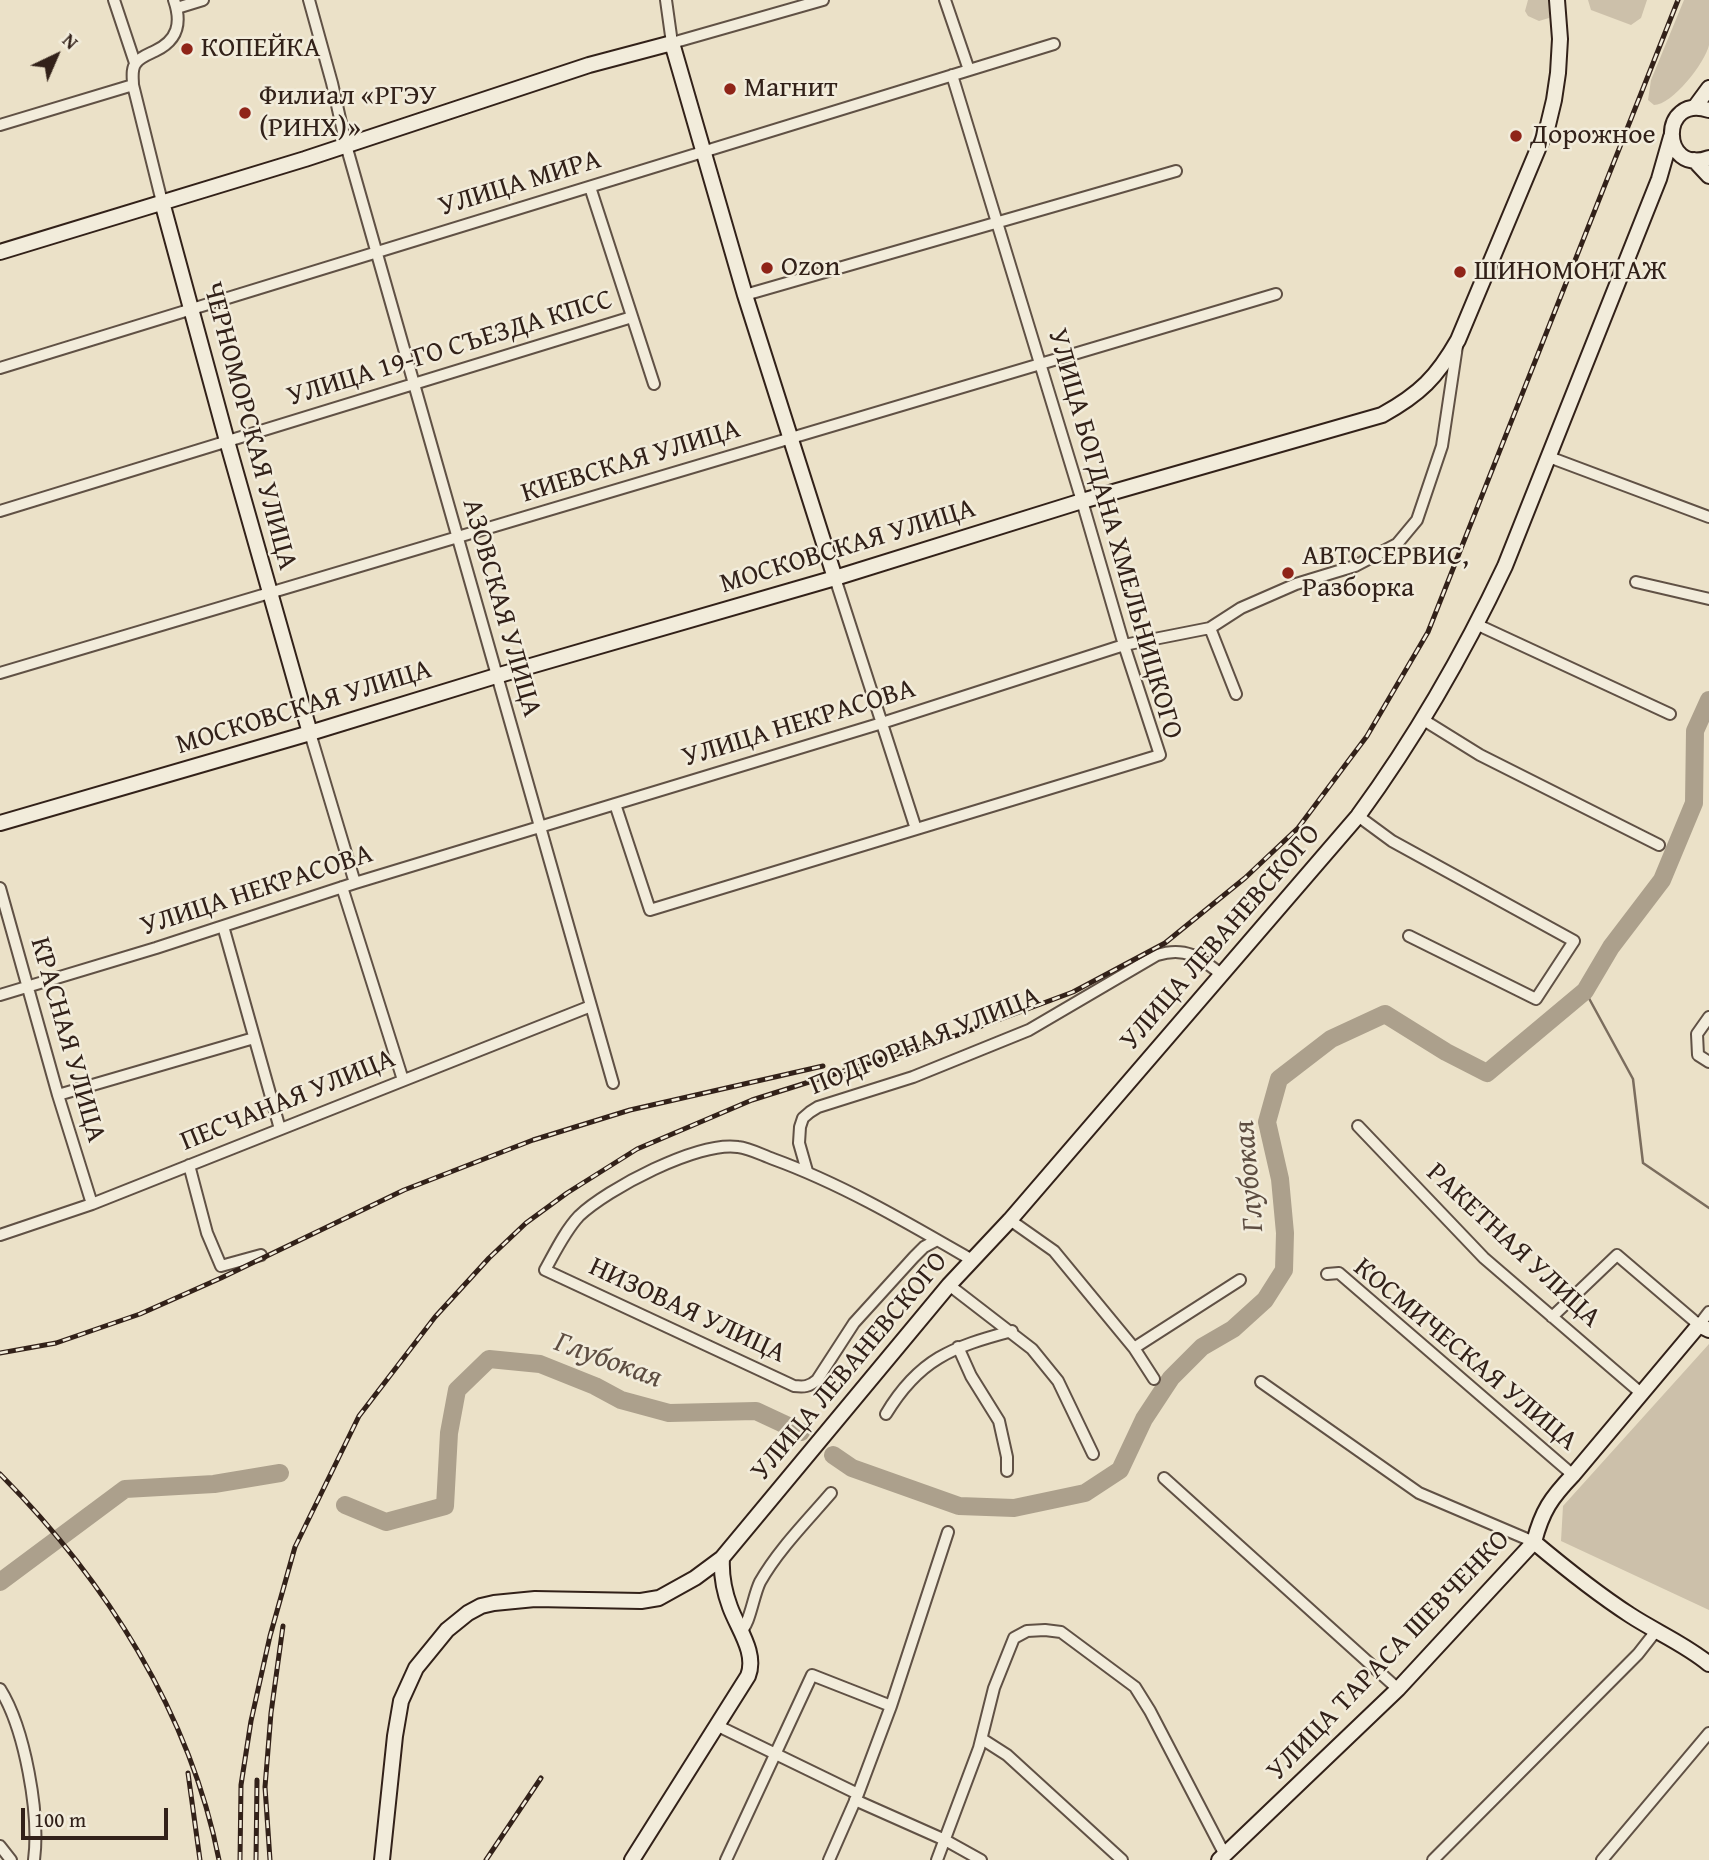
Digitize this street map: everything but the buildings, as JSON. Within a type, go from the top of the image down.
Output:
[{"type":"street","points":[[114,0],[135,63],[174,38],[180,24],[176,4],[203,0]]},
{"type":"street","name":"АЗОВСКАЯ УЛИЦА","points":[[309,0],[346,145],[613,1083]]},
{"type":"street","points":[[666,0],[672,43],[745,295],[916,829]]},
{"type":"street","points":[[0,252],[346,145],[589,65],[823,0]]},
{"type":"street","points":[[945,0],[969,70]]},
{"type":"street","name":"МОСКОВСКАЯ УЛИЦА","points":[[0,823],[835,579],[1082,501],[1382,415],[1411,399],[1442,367],[1458,340],[1548,125],[1555,100],[1558,73],[1560,39],[1556,0]]},
{"type":"street","name":"УЛИЦА МИРА","points":[[0,368],[1054,44]]},
{"type":"street","name":"ЧЕРНОМОРСКАЯ УЛИЦА","points":[[135,63],[132,72],[133,85],[226,441],[355,883]]},
{"type":"street","name":"УЛИЦА БОГДАНА ХМЕЛЬНИЦКОГО","points":[[615,804],[650,910],[1160,755],[1124,645],[952,75]]},
{"type":"street","points":[[0,125],[133,85]]},
{"type":"street","name":"УЛИЦА ЛЕВАНЕВСКОГО","points":[[382,1860],[401,1701],[416,1668],[447,1630],[468,1613],[494,1602],[535,1599],[640,1601],[659,1598],[722,1558],[949,1285],[1010,1220],[1358,816],[1388,775],[1478,625],[1505,566],[1659,179],[1671,130],[1677,117],[1688,109],[1702,108],[1709,88]]},
{"type":"street","points":[[1671,137],[1676,149],[1709,176]]},
{"type":"street","points":[[1659,179],[1674,163],[1709,158]]},
{"type":"street","points":[[745,295],[1176,171]]},
{"type":"street","points":[[590,187],[654,384]]},
{"type":"street","name":"КИЕВСКАЯ УЛИЦА","points":[[0,673],[1276,294]]},
{"type":"street","name":"УЛИЦА 19-ГО СЪЕЗДА КПСС","points":[[0,511],[632,317]]},
{"type":"street","name":"УЛИЦА НЕКРАСОВА","points":[[0,995],[342,887],[882,723],[1124,645],[1210,628],[1241,608],[1296,584],[1356,566],[1397,544],[1417,520],[1442,446],[1458,340]]},
{"type":"street","points":[[1549,457],[1709,517]]},
{"type":"street","points":[[1636,582],[1709,599]]},
{"type":"street","points":[[1478,625],[1670,714]]},
{"type":"street","points":[[1210,628],[1236,694]]},
{"type":"street","points":[[1422,719],[1480,755],[1659,845]]},
{"type":"street","points":[[1358,816],[1392,841],[1574,941],[1536,999],[1409,936]]},
{"type":"street","points":[[342,887],[403,1080]]},
{"type":"street","name":"КРАСНАЯ УЛИЦА","points":[[0,888],[58,1095],[92,1204]]},
{"type":"street","points":[[223,926],[280,1129]]},
{"type":"street","name":"ПОДГОРНАЯ УЛИЦА","points":[[807,1171],[799,1143],[800,1127],[803,1118],[818,1107],[913,1077],[1029,1030],[1157,955],[1170,951],[1189,952],[1222,975]]},
{"type":"street","name":"ПЕСЧАНАЯ УЛИЦА","points":[[0,1235],[92,1204],[591,1006]]},
{"type":"street","points":[[1709,1017],[1697,1034],[1698,1055],[1709,1062]]},
{"type":"street","points":[[58,1095],[254,1038]]},
{"type":"street","name":"РАКЕТНАЯ УЛИЦА","points":[[1358,1126],[1484,1258],[1642,1394]]},
{"type":"street","name":"НИЗОВАЯ УЛИЦА","points":[[807,1171],[737,1146],[715,1148],[678,1159],[615,1189],[579,1216],[545,1270],[794,1387],[811,1385]]},
{"type":"street","points":[[189,1165],[207,1233],[221,1266],[261,1255]]},
{"type":"street","points":[[807,1171],[972,1260]]},
{"type":"street","points":[[1010,1220],[1054,1251],[1134,1348],[1154,1379]]},
{"type":"street","name":"УЛИЦА ЛЕВАНЕВСКОГО","points":[[811,1385],[824,1370],[854,1323],[924,1247],[937,1240]]},
{"type":"street","points":[[1552,1317],[1617,1255],[1704,1327]]},
{"type":"street","name":"КОСМИЧЕСКАЯ УЛИЦА","points":[[1327,1274],[1339,1273],[1573,1475]]},
{"type":"street","points":[[1134,1348],[1240,1280]]},
{"type":"street","points":[[949,1285],[1032,1349],[1058,1381],[1093,1454]]},
{"type":"street","name":"УЛИЦА ТАРАСА ШЕВЧЕНКО","points":[[1222,1858],[1398,1689],[1534,1542],[1545,1507],[1642,1394],[1704,1327],[1709,1312]]},
{"type":"street","name":"УЛИЦА ЛЕВАНЕВСКОГО","points":[[886,1415],[894,1400],[916,1375],[944,1354],[958,1347],[1012,1331]]},
{"type":"street","points":[[958,1347],[971,1376],[999,1421],[1007,1457],[1007,1471]]},
{"type":"street","points":[[1261,1382],[1419,1493],[1534,1542],[1598,1594],[1656,1631],[1681,1643],[1709,1664]]},
{"type":"street","points":[[1164,1478],[1398,1689]]},
{"type":"street","points":[[740,1632],[747,1625],[754,1594],[763,1576],[831,1493]]},
{"type":"street","points":[[829,1860],[891,1706],[948,1532]]},
{"type":"street","points":[[632,1860],[748,1676],[751,1667],[751,1659],[730,1609],[721,1575],[722,1558]]},
{"type":"street","points":[[937,1860],[982,1739],[994,1689],[1014,1638],[1027,1631],[1045,1630],[1060,1632],[1135,1687],[1150,1711],[1222,1858]]},
{"type":"street","points":[[1433,1860],[1638,1654],[1656,1631]]},
{"type":"street","points":[[726,1860],[812,1675],[891,1706]]},
{"type":"street","points":[[0,1689],[12,1713],[29,1773],[37,1832],[34,1860]]},
{"type":"street","points":[[716,1726],[981,1860]]},
{"type":"street","points":[[1602,1860],[1709,1733]]},
{"type":"street","points":[[982,1739],[1007,1755],[1122,1860]]},
{"type":"street","points":[[0,1846],[11,1860]]},
{"type":"shaded area","points":[[1528,0],[1549,0],[1549,18],[1539,21],[1528,16],[1525,11]]},
{"type":"shaded area","points":[[1588,0],[1647,0],[1641,18],[1631,25],[1591,10]]},
{"type":"shaded area","points":[[1684,0],[1709,0],[1709,45],[1687,82],[1670,98],[1654,105],[1648,100],[1651,80]]},
{"type":"shaded area","points":[[1709,1344],[1709,1610],[1561,1541],[1563,1506]]},
{"type":"waterway","name":"Глубокая","points":[[833,1455],[852,1468],[959,1506],[1014,1508],[1085,1493],[1120,1470],[1144,1419],[1171,1378],[1202,1347],[1233,1329],[1265,1300],[1284,1270],[1285,1233],[1280,1179],[1267,1122],[1279,1079],[1331,1039],[1385,1014],[1446,1052],[1487,1073],[1585,991],[1611,947],[1662,880],[1694,803],[1695,731],[1709,700]]},
{"type":"waterway","points":[[1585,991],[1633,1079],[1643,1163],[1709,1208]]},
{"type":"waterway","name":"Глубокая","points":[[345,1505],[386,1522],[445,1506],[449,1433],[457,1390],[489,1359],[540,1364],[595,1386],[621,1400],[669,1413],[756,1411],[801,1432]]},
{"type":"waterway","name":"Глубокая","points":[[0,1582],[125,1489],[214,1484],[280,1473]]},
{"type":"railway","points":[[240,1860],[241,1785],[251,1721],[270,1636],[295,1547],[359,1416],[435,1317],[489,1258],[526,1223],[567,1193],[637,1149],[752,1100],[955,1036],[1073,992],[1165,943],[1245,878],[1298,828],[1367,736],[1428,632],[1678,0]]},
{"type":"railway","points":[[0,1353],[56,1343],[140,1314],[404,1190],[533,1140],[630,1110],[823,1066]]},
{"type":"railway","points":[[0,1474],[74,1558],[138,1651],[165,1701],[187,1752],[206,1805],[219,1860]]},
{"type":"railway","points":[[270,1860],[265,1787],[271,1713],[283,1626]]},
{"type":"railway","points":[[188,1773],[200,1860]]},
{"type":"railway","points":[[486,1860],[541,1778]]},
{"type":"railway","points":[[256,1860],[257,1780]]},
{"type":"place","name":"КОПЕЙКА","points":[[187,49]]},
{"type":"place","name":"Магнит","points":[[730,89]]},
{"type":"place","name":"Филиал «РГЭУ (РИНХ)»","points":[[245,113]]},
{"type":"place","name":"Дорожное","points":[[1516,136]]},
{"type":"place","name":"Ozon","points":[[767,268]]},
{"type":"place","name":"ШИНОМОНТАЖ","points":[[1460,272]]},
{"type":"place","name":"АВТОСЕРВИС, Разборка","points":[[1288,573]]}]
